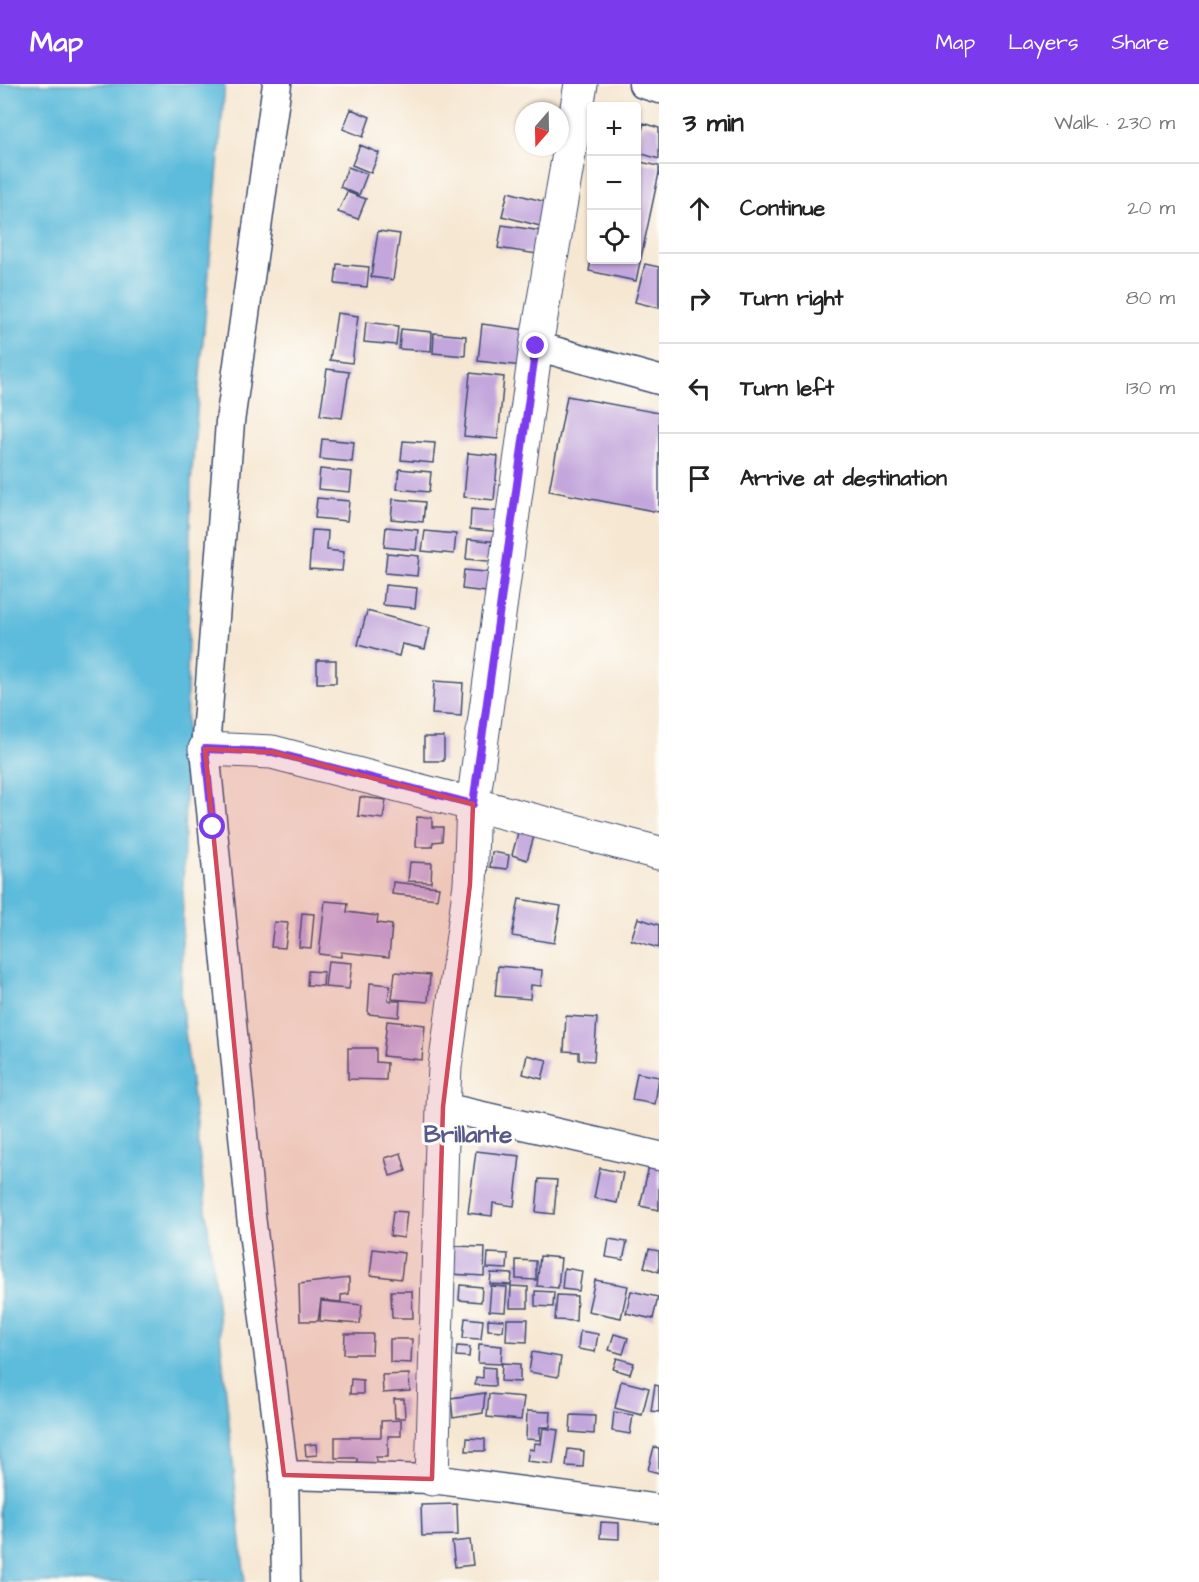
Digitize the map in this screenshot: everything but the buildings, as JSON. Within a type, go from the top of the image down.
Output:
[{"type":"street","points":[[277,84],[231,422],[205,749],[251,1216],[284,1475],[286,1582]]},
{"type":"street","points":[[432,1479],[443,1107],[446,1067],[470,884],[473,804],[536,346],[581,84]]},
{"type":"street","points":[[644,84],[659,89]]},
{"type":"street","points":[[536,346],[659,380]]},
{"type":"street","points":[[205,749],[272,752],[659,853]]},
{"type":"street","points":[[443,1107],[659,1156]]},
{"type":"street","points":[[284,1475],[432,1479],[659,1509]]},
{"type":"highlighted area","points":[[205,749],[272,752],[473,804],[470,884],[443,1107],[432,1479],[284,1475],[251,1216]]},
{"type":"water","points":[[0,84],[225,84],[191,482],[181,997],[217,1304],[245,1582],[0,1582]]},
{"type":"district","name":"Brillante","points":[[468,1134]]},
{"type":"route","points":[[213,827],[205,749],[272,752],[473,804],[536,346]]}]
